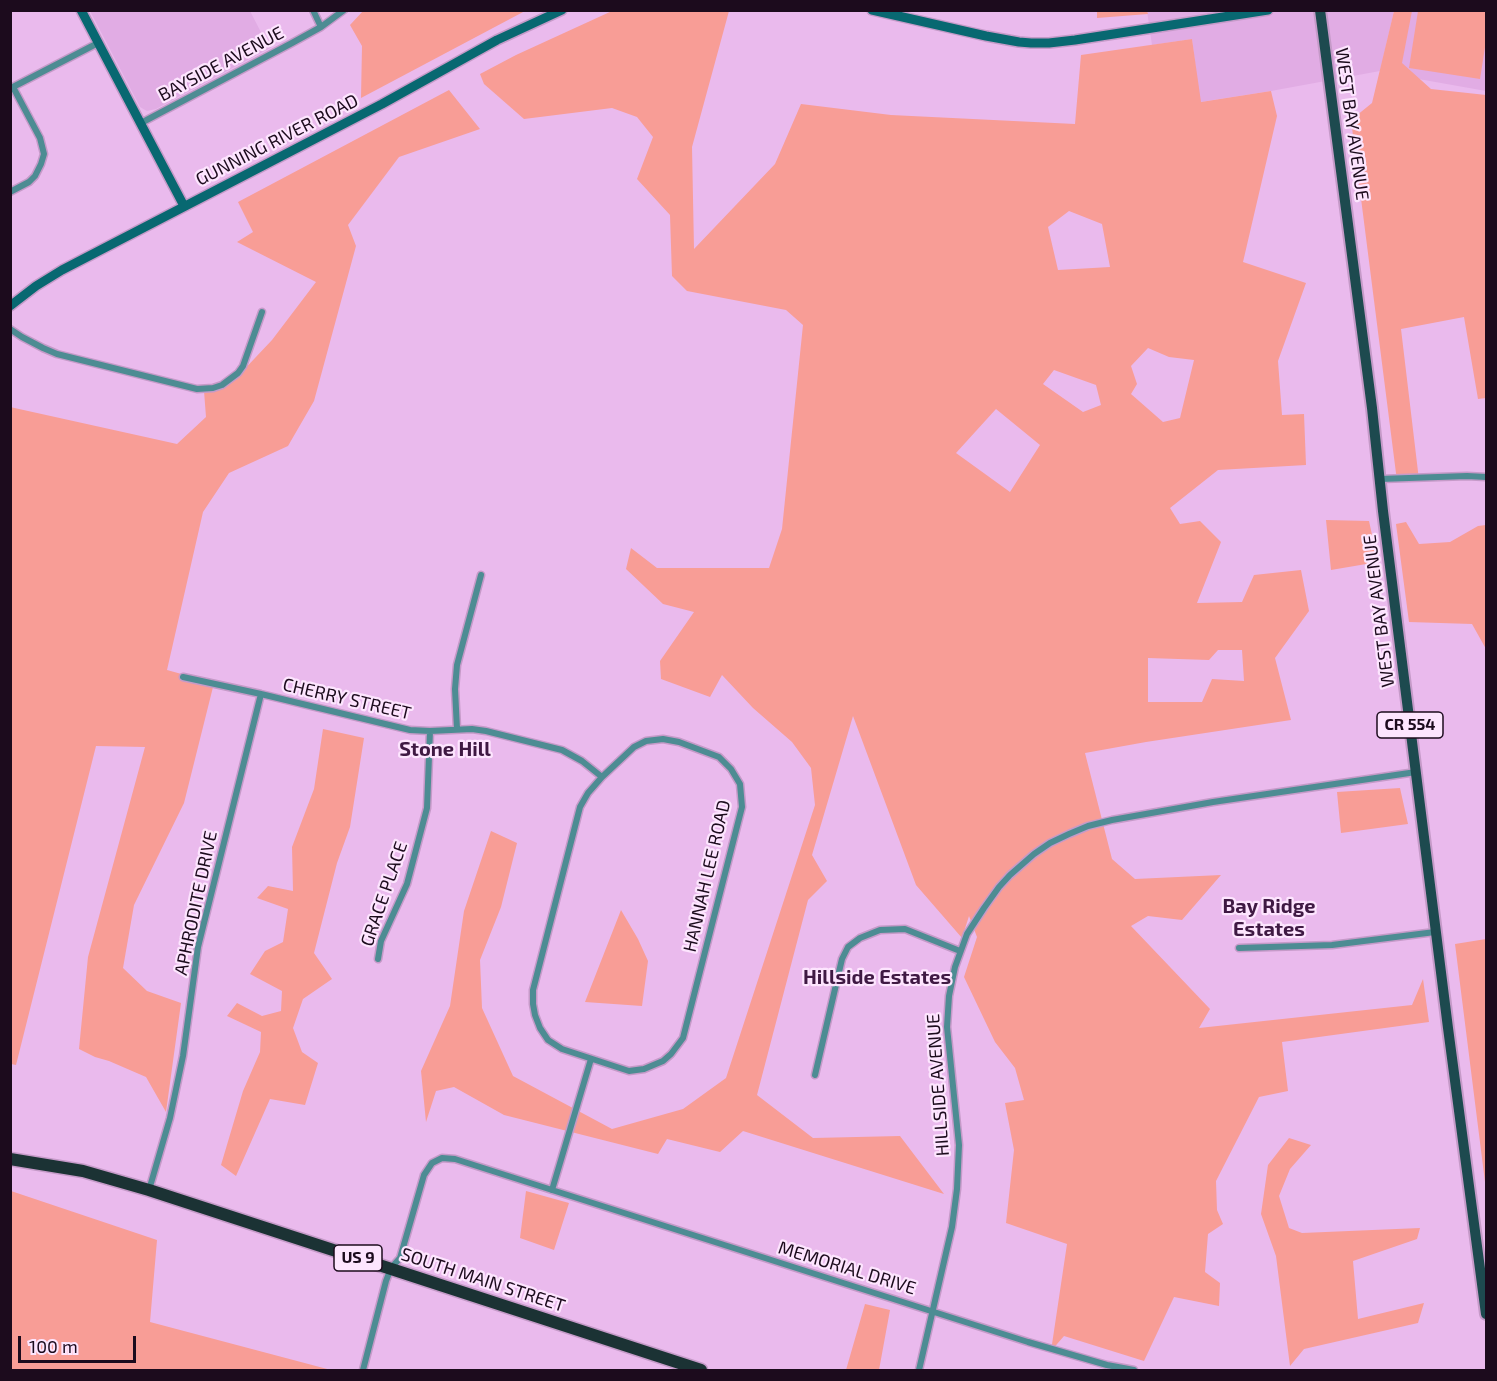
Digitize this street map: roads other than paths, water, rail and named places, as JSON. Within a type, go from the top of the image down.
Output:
[{"type":"highway","name":"SOUTH MAIN STREET","points":[[10,1159],[83,1171],[149,1190],[701,1371]]},
{"type":"main road","name":"WEST BAY AVENUE","points":[[1320,10],[1352,247],[1435,932],[1486,1314]]},
{"type":"street","points":[[81,10],[184,206]]},
{"type":"street","points":[[313,10],[321,27]]},
{"type":"street","name":"BAYSIDE AVENUE","points":[[141,123],[321,27],[344,10]]},
{"type":"street","name":"GUNNING RIVER ROAD","points":[[10,306],[62,270],[382,104],[497,40],[562,10]]},
{"type":"street","points":[[872,10],[993,38],[1032,43],[1075,40],[1268,10]]},
{"type":"street","points":[[10,192],[29,182],[35,176],[44,153],[40,138],[12,87],[98,43]]},
{"type":"street","points":[[10,329],[32,343],[57,354],[197,389],[213,388],[222,385],[238,373],[243,366],[262,312]]},
{"type":"street","points":[[1380,479],[1486,477]]},
{"type":"street","points":[[457,729],[455,689],[457,665],[481,575]]},
{"type":"street","name":"CHERRY STREET","points":[[183,677],[398,728],[430,731],[472,729],[562,750],[582,761],[602,777]]},
{"type":"street","name":"APHRODITE DRIVE","points":[[149,1190],[170,1118],[183,1056],[198,947],[261,694]]},
{"type":"street","name":"GRACE PLACE","points":[[378,959],[381,941],[407,884],[427,808],[430,731]]},
{"type":"street","name":"HANNAH LEE ROAD","points":[[663,739],[679,742],[719,757],[731,769],[740,784],[742,807],[683,1038],[663,1061],[644,1069],[629,1071],[591,1059],[562,1049],[548,1040],[540,1028],[533,1004],[533,990],[580,807],[588,793],[602,777],[634,747],[646,741],[663,739]]},
{"type":"street","name":"HILLSIDE AVENUE","points":[[919,1371],[952,1227],[957,1189],[959,1145],[947,1027],[949,996],[955,967],[967,934],[984,908],[1011,875],[1050,843],[1088,826],[1213,802],[1416,772]]},
{"type":"street","points":[[815,1076],[842,959],[848,947],[860,938],[880,930],[905,929],[960,951]]},
{"type":"street","points":[[1239,948],[1332,945],[1435,932]]},
{"type":"street","points":[[552,1190],[591,1059]]},
{"type":"street","name":"MEMORIAL DRIVE","points":[[391,1268],[400,1258],[424,1175],[432,1163],[442,1158],[455,1159],[933,1311],[1107,1365],[1134,1371]]},
{"type":"street","points":[[363,1371],[391,1268]]},
{"type":"district","name":"Stone Hill","points":[[445,749]]},
{"type":"district","name":"Bay Ridge Estates","points":[[1269,918]]},
{"type":"district","name":"Hillside Estates","points":[[877,977]]}]
